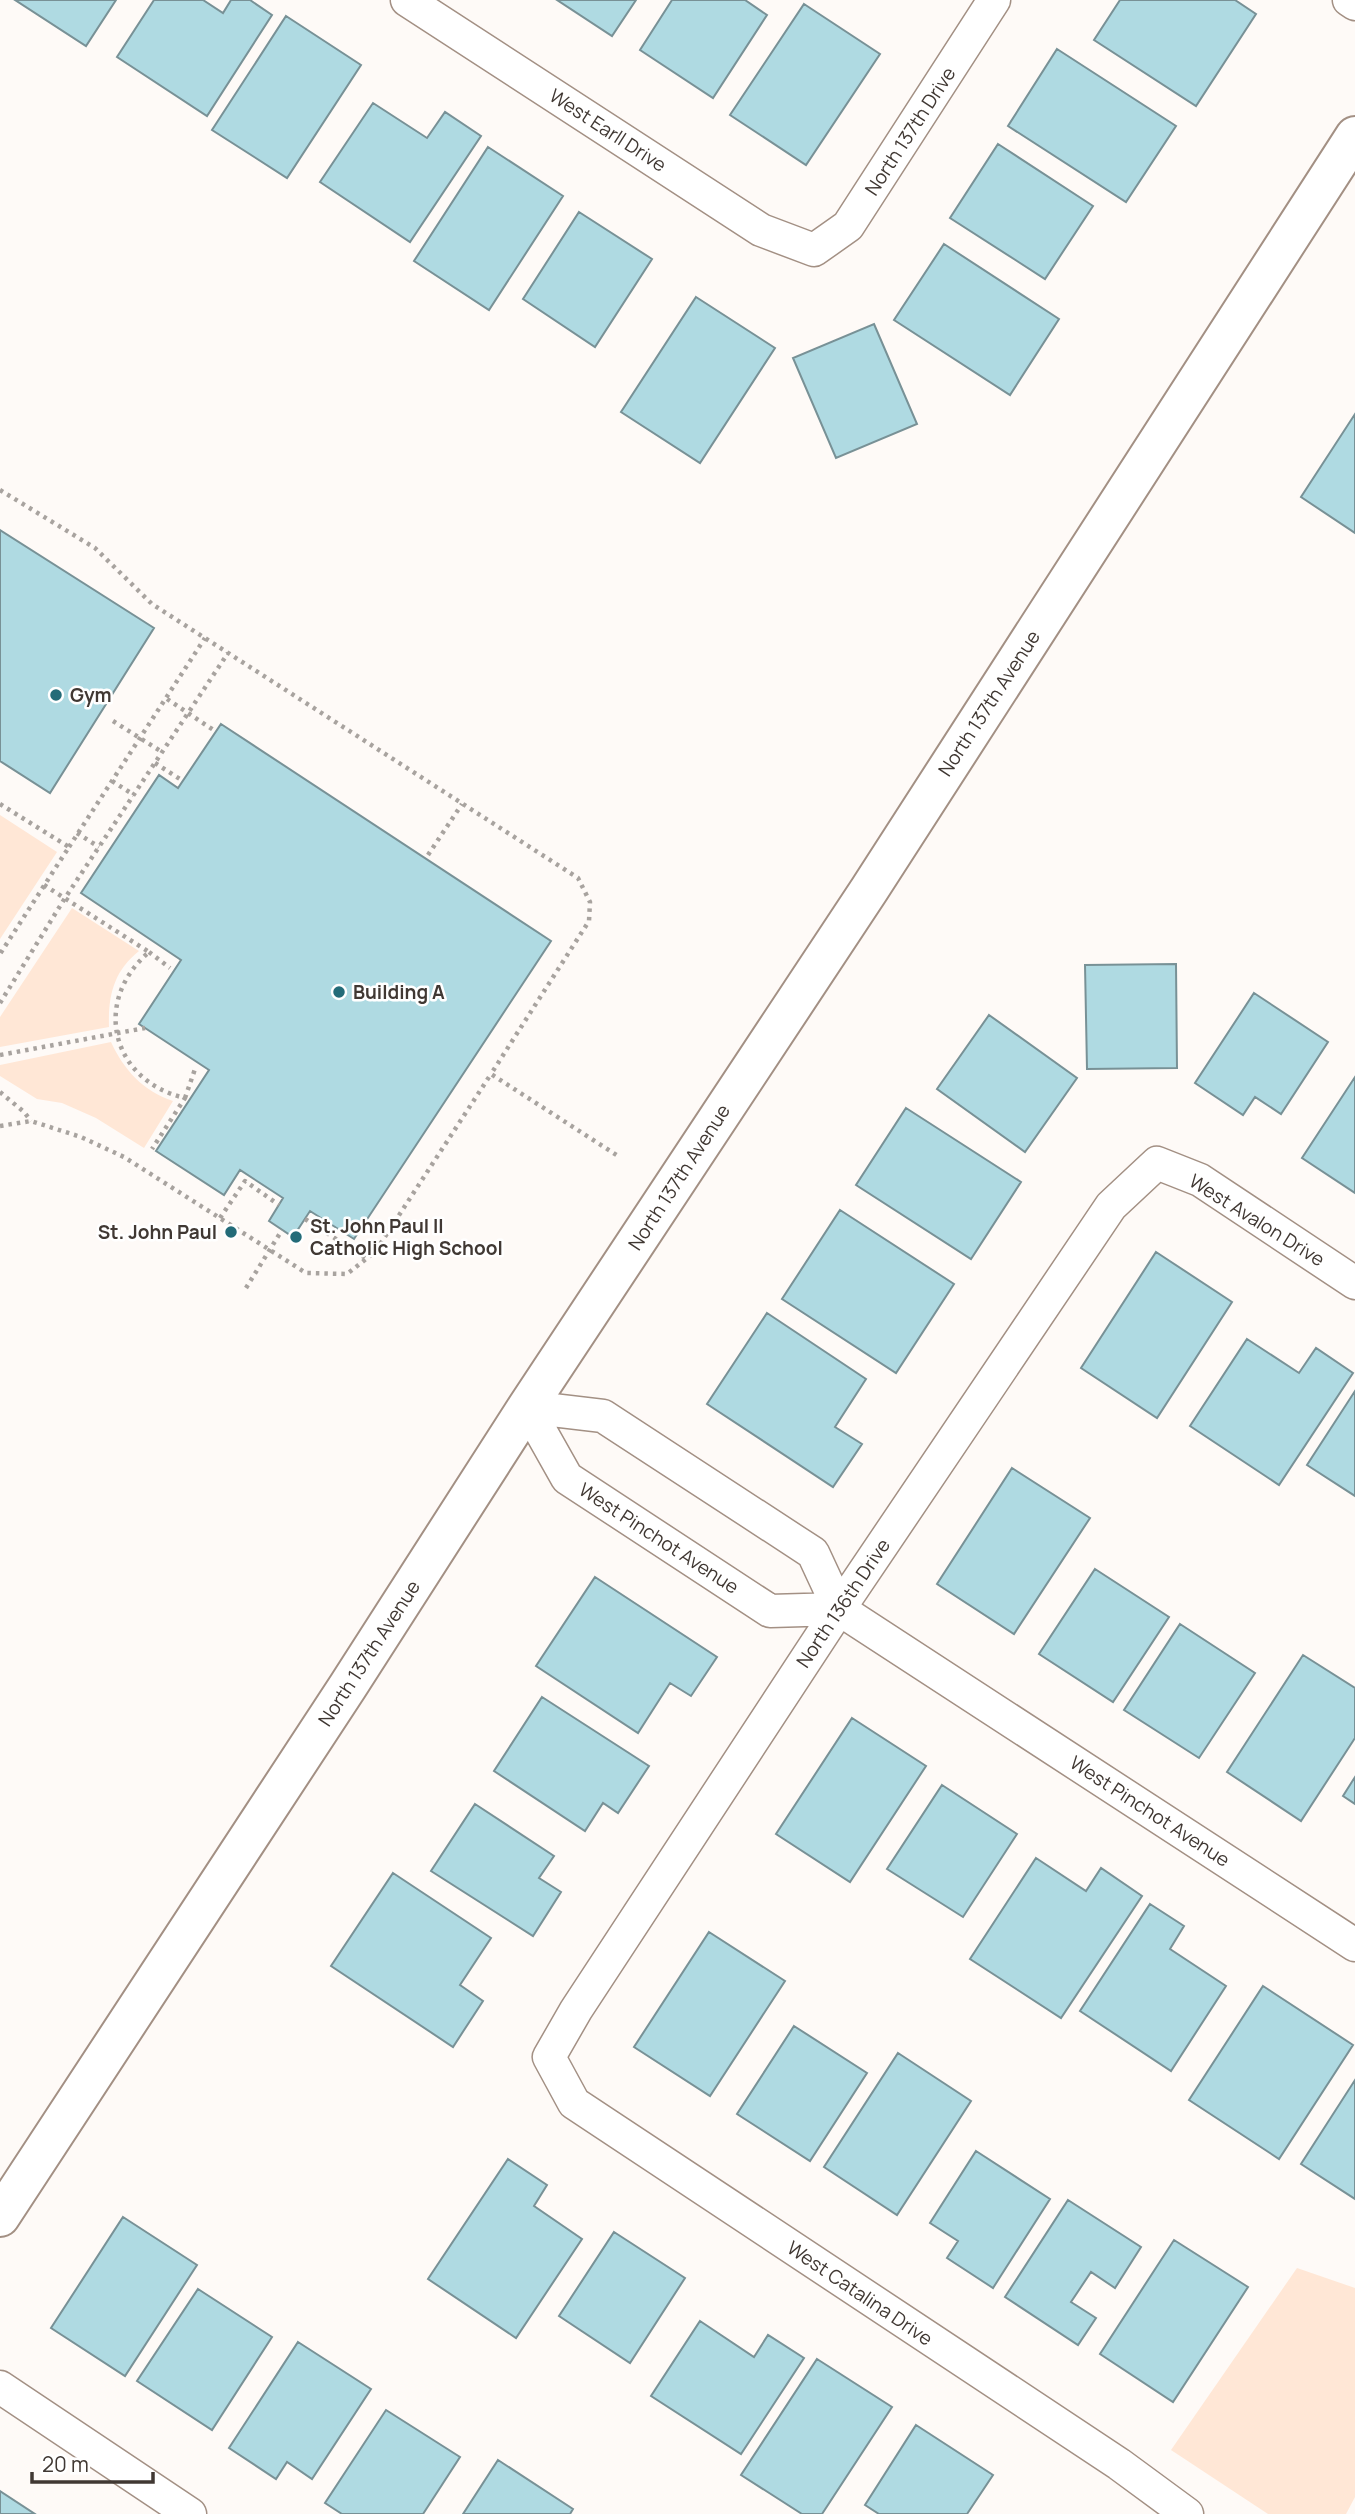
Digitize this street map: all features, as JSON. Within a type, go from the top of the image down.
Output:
[{"type":"street","name":"West Earll Drive","points":[[407,0],[761,230],[814,250]]},
{"type":"street","name":"North 137th Drive","points":[[814,250],[849,226],[994,0]]},
{"type":"street","points":[[1349,0],[1355,4]]},
{"type":"street","name":"North 137th Avenue","points":[[0,2217],[348,1686],[527,1407],[869,890],[1355,136]]},
{"type":"street","name":"West Avalon Drive","points":[[1157,1163],[1200,1180],[1355,1283]]},
{"type":"street","name":"North 136th Drive","points":[[549,2057],[576,2010],[839,1609],[1111,1206],[1157,1163]]},
{"type":"street","points":[[527,1407],[603,1416],[813,1553],[839,1609]]},
{"type":"street","name":"West Pinchot Avenue","points":[[527,1407],[567,1478],[770,1611],[839,1609],[1355,1945]]},
{"type":"street","name":"West Catalina Drive","points":[[549,2057],[574,2103],[1119,2464],[1187,2514]]},
{"type":"street","points":[[0,2387],[190,2514]]},
{"type":"path","points":[[0,490],[94,548],[152,604],[578,878],[590,902],[589,921],[375,1252],[347,1274],[306,1273],[124,1157],[81,1137],[31,1121],[0,1126]]},
{"type":"path","points":[[0,954],[205,638]]},
{"type":"path","points":[[0,1003],[65,898],[228,653]]},
{"type":"path","points":[[167,699],[215,732]]},
{"type":"path","points":[[113,721],[162,752]]},
{"type":"path","points":[[155,763],[183,781]]},
{"type":"path","points":[[112,781],[134,795]]},
{"type":"path","points":[[0,804],[69,847]]},
{"type":"path","points":[[428,855],[463,804]]},
{"type":"path","points":[[77,833],[99,847]]},
{"type":"path","points":[[44,884],[170,968]]},
{"type":"path","points":[[149,952],[132,970],[118,993],[115,1009],[121,1048],[133,1067],[151,1085],[185,1098]]},
{"type":"path","points":[[0,1055],[145,1028]]},
{"type":"path","points":[[152,1149],[185,1098],[195,1069]]},
{"type":"path","points":[[491,1074],[618,1156]]},
{"type":"path","points":[[0,1092],[31,1121]]},
{"type":"path","points":[[220,1218],[245,1181],[279,1205]]},
{"type":"path","points":[[305,1219],[367,1259]]},
{"type":"path","points":[[246,1287],[282,1230]]},
{"type":"shaded area","points":[[0,815],[57,852],[0,939]]},
{"type":"shaded area","points":[[72,908],[139,951],[130,959],[114,984],[109,1027],[0,1047],[0,1017]]},
{"type":"shaded area","points":[[111,1042],[122,1062],[136,1078],[152,1092],[173,1101],[144,1148],[96,1118],[62,1103],[37,1099],[0,1076],[0,1065]]},
{"type":"shaded area","points":[[1297,2268],[1355,2288],[1355,2497],[1346,2514],[1268,2514],[1171,2450]]},
{"type":"building","points":[[15,0],[116,0],[86,46]]},
{"type":"building","points":[[154,0],[203,0],[223,13],[231,0],[250,0],[272,15],[207,116],[117,57]]},
{"type":"building","points":[[557,0],[636,0],[612,36]]},
{"type":"building","points":[[672,0],[745,0],[767,15],[713,98],[640,50]]},
{"type":"building","points":[[1120,0],[1235,0],[1256,14],[1196,106],[1094,40]]},
{"type":"building","points":[[804,4],[880,54],[806,165],[730,115]]},
{"type":"building","points":[[286,16],[361,65],[287,178],[212,130]]},
{"type":"building","points":[[1057,49],[1176,126],[1126,202],[1008,126]]},
{"type":"building","points":[[373,103],[427,138],[445,112],[481,136],[410,242],[320,182]]},
{"type":"building","points":[[998,144],[1093,206],[1045,279],[950,218]]},
{"type":"building","points":[[488,147],[563,196],[489,310],[414,261]]},
{"type":"building","points":[[579,212],[652,259],[595,347],[523,299]]},
{"type":"building","points":[[944,244],[1059,319],[1010,395],[894,320]]},
{"type":"building","points":[[696,297],[775,348],[700,463],[621,412]]},
{"type":"building","points":[[874,324],[917,424],[836,458],[793,358]]},
{"type":"building","points":[[1355,414],[1355,533],[1301,497]]},
{"type":"building","name":"Gym","points":[[0,530],[154,628],[50,793],[0,761]]},
{"type":"building","name":"Building A","points":[[221,724],[551,941],[354,1239],[310,1211],[293,1237],[269,1221],[283,1198],[240,1170],[224,1195],[156,1151],[209,1070],[139,1024],[181,960],[81,893],[159,775],[178,788]]},
{"type":"building","points":[[1176,964],[1177,1068],[1087,1069],[1085,965]]},
{"type":"building","points":[[1254,993],[1328,1042],[1281,1114],[1255,1097],[1243,1115],[1195,1083]]},
{"type":"building","points":[[989,1015],[1077,1078],[1025,1152],[937,1089]]},
{"type":"building","points":[[1355,1077],[1355,1193],[1302,1158]]},
{"type":"building","points":[[906,1108],[1021,1182],[971,1259],[856,1185]]},
{"type":"building","points":[[840,1210],[954,1284],[896,1373],[782,1299]]},
{"type":"building","points":[[1156,1252],[1232,1302],[1157,1418],[1081,1368]]},
{"type":"building","points":[[767,1313],[866,1379],[835,1427],[862,1444],[833,1487],[707,1404]]},
{"type":"building","points":[[1247,1339],[1299,1373],[1316,1348],[1353,1373],[1279,1485],[1190,1426]]},
{"type":"building","points":[[1355,1391],[1355,1496],[1307,1465]]},
{"type":"building","points":[[1012,1468],[1090,1518],[1014,1634],[937,1584]]},
{"type":"building","points":[[1095,1569],[1169,1617],[1113,1702],[1039,1654]]},
{"type":"building","points":[[595,1577],[717,1657],[691,1696],[670,1683],[638,1733],[536,1666]]},
{"type":"building","points":[[1180,1624],[1255,1673],[1199,1758],[1124,1710]]},
{"type":"building","points":[[1303,1655],[1355,1688],[1355,1738],[1301,1821],[1227,1772]]},
{"type":"building","points":[[542,1697],[649,1766],[618,1813],[603,1803],[585,1831],[494,1771]]},
{"type":"building","points":[[852,1718],[926,1766],[850,1882],[776,1834]]},
{"type":"building","points":[[1355,1777],[1355,1804],[1343,1796]]},
{"type":"building","points":[[942,1785],[1017,1834],[963,1917],[887,1869]]},
{"type":"building","points":[[475,1804],[554,1856],[539,1878],[561,1892],[533,1936],[431,1871]]},
{"type":"building","points":[[1036,1858],[1086,1891],[1101,1868],[1142,1896],[1061,2018],[970,1959]]},
{"type":"building","points":[[393,1873],[491,1938],[460,1985],[483,2001],[453,2047],[331,1966]]},
{"type":"building","points":[[1150,1904],[1184,1926],[1170,1949],[1226,1986],[1171,2071],[1080,2011]]},
{"type":"building","points":[[709,1932],[785,1981],[710,2096],[634,2047]]},
{"type":"building","points":[[1263,1986],[1353,2045],[1279,2159],[1189,2100]]},
{"type":"building","points":[[794,2026],[867,2073],[810,2161],[737,2114]]},
{"type":"building","points":[[898,2053],[971,2101],[897,2215],[824,2167]]},
{"type":"building","points":[[1355,2080],[1355,2199],[1301,2164]]},
{"type":"building","points":[[976,2151],[1050,2199],[993,2288],[947,2258],[958,2241],[930,2223]]},
{"type":"building","points":[[508,2159],[547,2185],[534,2206],[582,2239],[516,2338],[428,2279]]},
{"type":"building","points":[[1068,2200],[1141,2247],[1115,2288],[1091,2272],[1071,2302],[1096,2318],[1078,2345],[1005,2297]]},
{"type":"building","points":[[123,2217],[197,2265],[125,2376],[51,2328]]},
{"type":"building","points":[[614,2232],[685,2278],[630,2363],[559,2316]]},
{"type":"building","points":[[1174,2240],[1248,2287],[1173,2402],[1100,2354]]},
{"type":"building","points":[[198,2289],[272,2337],[212,2430],[137,2381]]},
{"type":"building","points":[[700,2321],[754,2357],[768,2335],[804,2358],[741,2454],[651,2396]]},
{"type":"building","points":[[298,2342],[371,2389],[312,2479],[287,2462],[276,2479],[229,2448]]},
{"type":"building","points":[[817,2359],[892,2407],[822,2514],[802,2514],[741,2475]]},
{"type":"building","points":[[386,2410],[460,2457],[423,2514],[342,2514],[325,2503]]},
{"type":"building","points":[[916,2425],[993,2475],[967,2514],[879,2514],[865,2505]]},
{"type":"building","points":[[498,2460],[573,2509],[570,2514],[463,2514]]},
{"type":"building","points":[[0,2491],[35,2514],[0,2514]]},
{"type":"place","name":"Gym","points":[[56,695]]},
{"type":"place","name":"Building A","points":[[339,992]]},
{"type":"place","name":"St. John Paul","points":[[231,1232]]},
{"type":"place","name":"St. John Paul II Catholic High School","points":[[296,1237]]}]
